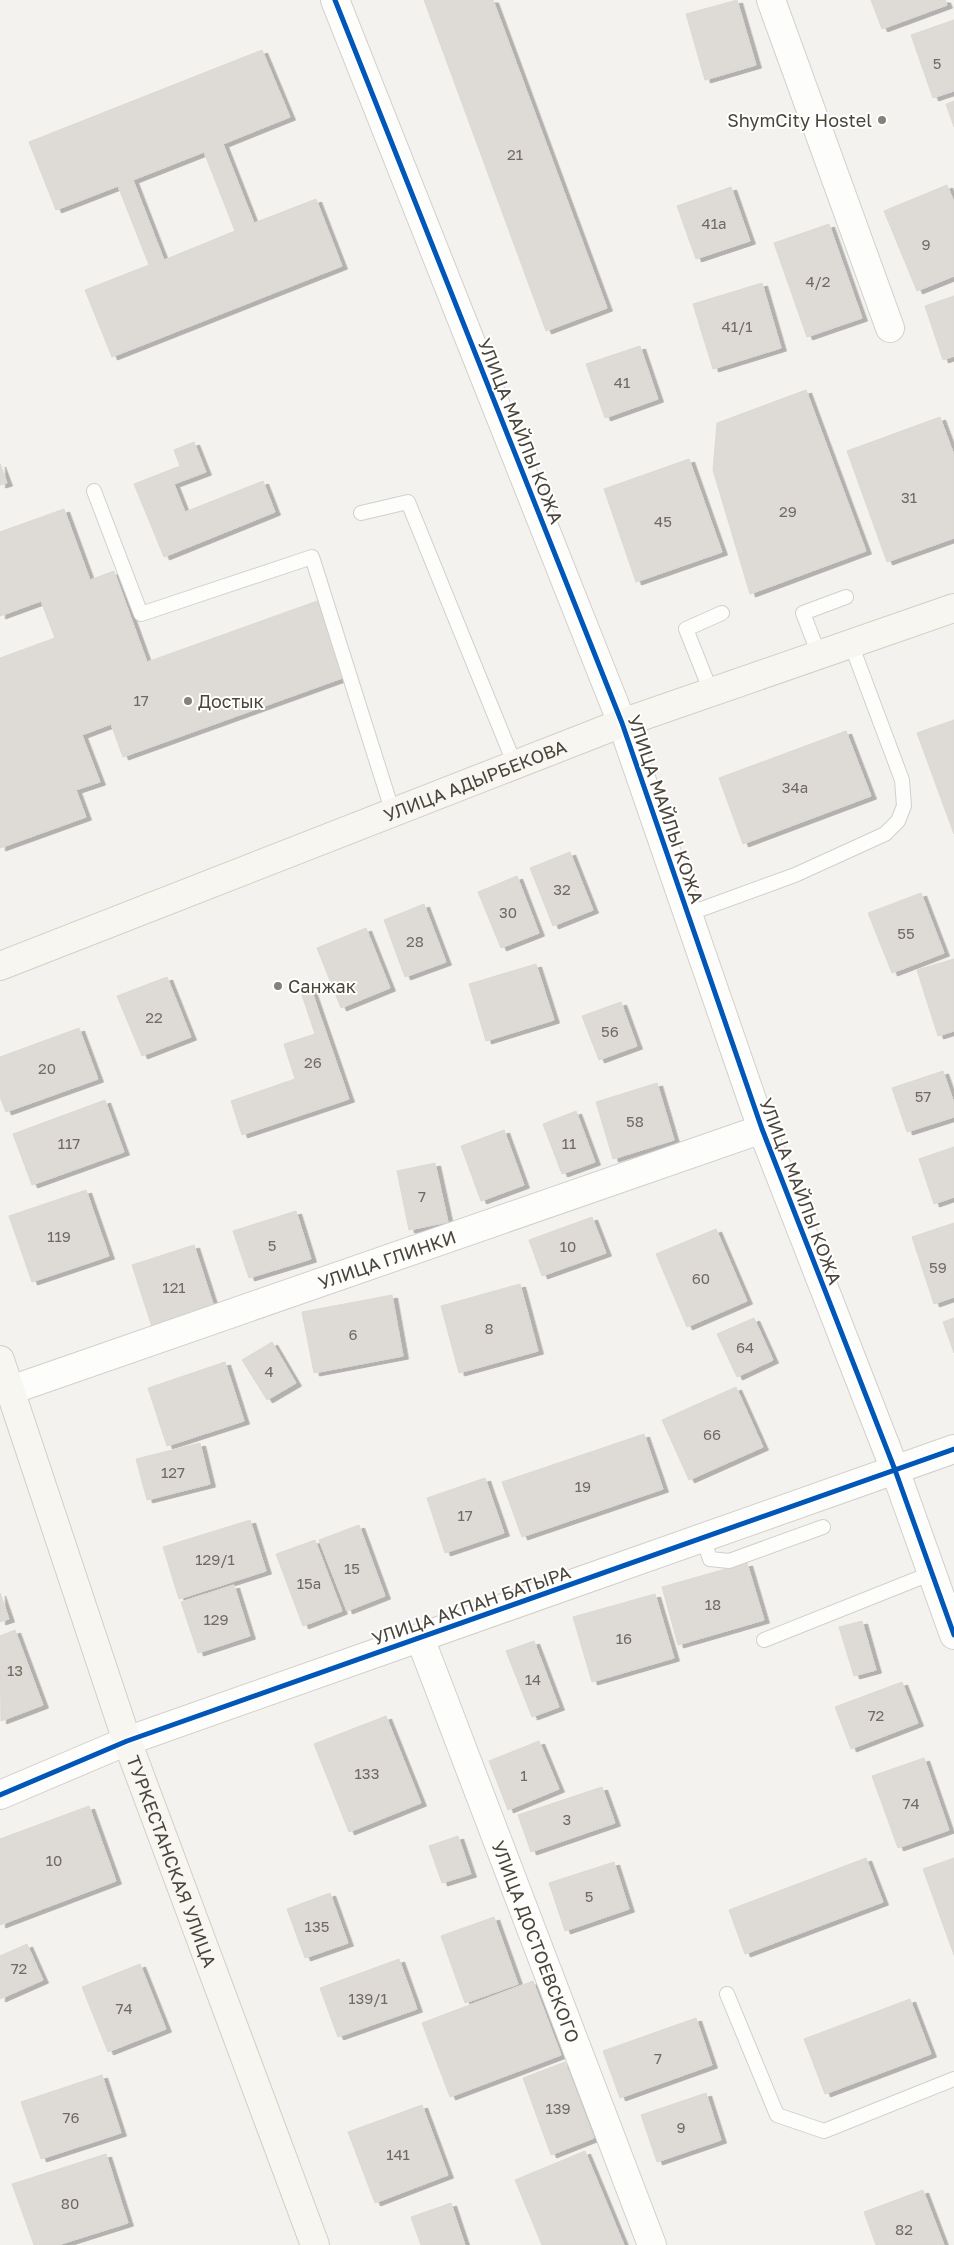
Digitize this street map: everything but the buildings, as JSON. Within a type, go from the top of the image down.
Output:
[{"type":"main road","name":"УЛИЦА АДЫРБЕКОВА","points":[[0,966],[622,723],[954,608]]},
{"type":"main road","name":"ТУРКЕСТАНСКАЯ УЛИЦА","points":[[0,1360],[127,1741],[314,2245]]},
{"type":"street","name":"УЛИЦА МАЙЛЫ КОЖА","points":[[335,0],[622,723],[762,1129],[895,1470],[954,1635]]},
{"type":"street","points":[[771,0],[890,328]]},
{"type":"street","name":"УЛИЦА ГЛИНКИ","points":[[11,1390],[762,1129]]},
{"type":"street","name":"УЛИЦА АКПАН БАТЫРА","points":[[0,1795],[127,1741],[954,1448]]},
{"type":"street","name":"УЛИЦА ДОСТОЕВСКОГО","points":[[420,1638],[652,2245]]},
{"type":"lane","points":[[94,491],[141,614],[312,557],[393,813]]},
{"type":"lane","points":[[361,513],[408,502],[515,765]]},
{"type":"lane","points":[[819,655],[803,613],[846,597]]},
{"type":"lane","points":[[712,692],[686,629],[722,612]]},
{"type":"lane","points":[[688,914],[795,875],[885,834],[898,821],[904,806],[902,780],[851,644]]},
{"type":"lane","points":[[703,1538],[710,1559],[729,1561],[823,1527]]},
{"type":"lane","points":[[764,1640],[932,1573]]},
{"type":"lane","points":[[727,1994],[777,2114],[824,2131],[954,2079]]},
{"type":"cycle path","points":[[335,0],[622,723],[762,1129],[895,1470],[954,1635]]},
{"type":"cycle path","points":[[0,1795],[127,1741],[954,1449]]},
{"type":"place","name":"ShymCity Hostel","points":[[882,120]]},
{"type":"place","name":"Достык","points":[[188,701]]},
{"type":"place","name":"Санжак","points":[[278,986]]}]
